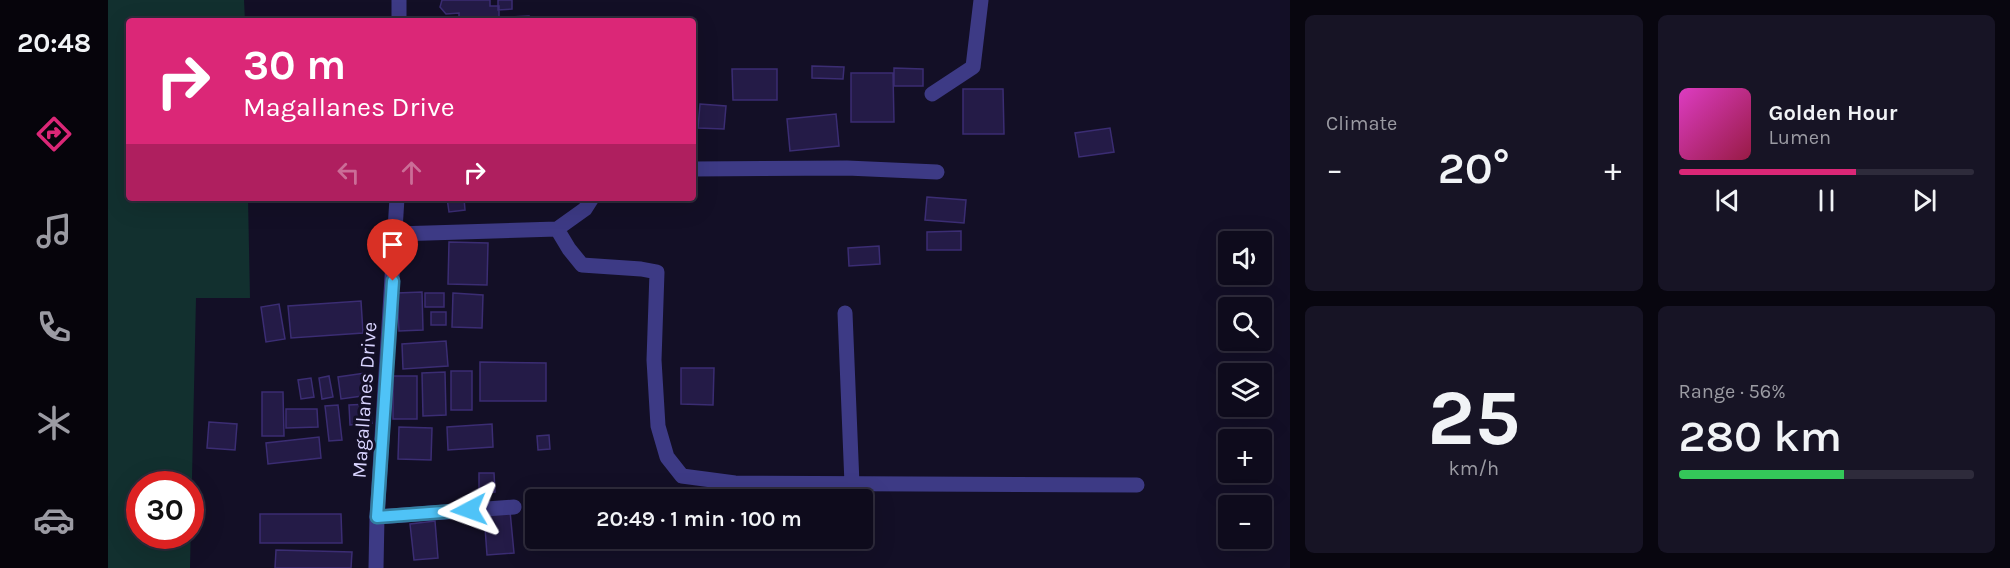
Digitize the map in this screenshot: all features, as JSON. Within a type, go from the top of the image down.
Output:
[{"type":"street","points":[[399,0],[399,18]]},
{"type":"street","points":[[932,94],[973,67],[981,0]]},
{"type":"street","points":[[696,169],[847,168],[937,172]]},
{"type":"street","name":"Magallanes Drive","points":[[376,568],[377,517],[398,201]]},
{"type":"street","points":[[396,234],[557,229],[585,209],[590,201]]},
{"type":"street","points":[[557,229],[582,265],[641,268],[657,272],[654,360],[658,426],[667,458],[682,476],[735,483],[1137,485]]},
{"type":"street","points":[[845,313],[852,484]]},
{"type":"street","points":[[377,517],[514,507]]},
{"type":"green space","points":[[108,0],[244,0],[245,18],[126,18],[126,201],[248,201],[250,298],[196,298],[192,471],[126,471],[126,549],[190,549],[190,568],[108,568]]},
{"type":"building","points":[[442,0],[490,0],[490,6],[499,6],[499,18],[459,18],[459,13],[446,14],[440,7]]},
{"type":"building","points":[[498,0],[512,0],[512,9],[498,10]]},
{"type":"building","points":[[529,16],[529,18],[510,18]]},
{"type":"building","points":[[812,66],[844,67],[843,79],[812,78]]},
{"type":"building","points":[[894,68],[923,69],[923,86],[894,86]]},
{"type":"building","points":[[732,69],[777,69],[777,100],[733,100]]},
{"type":"building","points":[[851,73],[893,73],[894,122],[851,122]]},
{"type":"building","points":[[963,89],[1003,89],[1004,134],[963,134]]},
{"type":"building","points":[[700,104],[726,106],[724,129],[698,128]]},
{"type":"building","points":[[836,114],[839,146],[790,151],[787,119]]},
{"type":"building","points":[[1110,128],[1114,152],[1079,157],[1075,133]]},
{"type":"building","points":[[927,197],[966,200],[964,223],[925,220]]},
{"type":"building","points":[[447,201],[464,201],[465,210],[449,212]]},
{"type":"building","points":[[961,231],[961,250],[927,250],[927,232]]},
{"type":"building","points":[[449,242],[488,243],[487,285],[448,284]]},
{"type":"building","points":[[879,246],[880,264],[849,266],[848,248]]},
{"type":"building","points":[[422,292],[423,330],[399,331],[397,293]]},
{"type":"building","points":[[425,293],[444,293],[444,307],[425,307]]},
{"type":"building","points":[[453,293],[483,295],[482,328],[452,327]]},
{"type":"building","points":[[361,301],[363,333],[291,338],[288,306]]},
{"type":"building","points":[[279,304],[285,339],[266,342],[261,307]]},
{"type":"building","points":[[431,312],[446,312],[446,325],[431,325]]},
{"type":"building","points":[[446,341],[448,366],[403,369],[402,344]]},
{"type":"building","points":[[480,362],[546,363],[546,401],[480,401]]},
{"type":"building","points":[[681,368],[714,368],[713,405],[681,404]]},
{"type":"building","points":[[451,371],[472,371],[472,410],[451,410]]},
{"type":"building","points":[[445,372],[446,415],[423,416],[422,373]]},
{"type":"building","points":[[365,373],[369,395],[341,399],[338,377]]},
{"type":"building","points":[[329,376],[333,397],[322,399],[319,378]]},
{"type":"building","points":[[393,376],[417,376],[417,419],[393,419]]},
{"type":"building","points":[[311,378],[314,397],[301,399],[298,380]]},
{"type":"building","points":[[262,392],[283,392],[284,436],[262,436]]},
{"type":"building","points":[[370,404],[372,423],[350,425],[349,405]]},
{"type":"building","points":[[338,405],[342,440],[329,441],[325,406]]},
{"type":"building","points":[[286,409],[317,409],[318,427],[286,428]]},
{"type":"building","points":[[209,422],[237,424],[235,450],[207,448]]},
{"type":"building","points":[[492,424],[493,447],[448,450],[447,427]]},
{"type":"building","points":[[399,427],[432,428],[431,460],[398,459]]},
{"type":"building","points":[[549,435],[550,449],[538,450],[537,436]]},
{"type":"building","points":[[319,437],[321,458],[268,464],[266,443]]},
{"type":"building","points":[[479,473],[494,473],[495,492],[479,493]]},
{"type":"building","points":[[510,511],[514,553],[487,555],[484,513]]},
{"type":"building","points":[[260,514],[341,514],[342,543],[260,543]]},
{"type":"building","points":[[435,521],[438,558],[414,560],[410,524]]},
{"type":"building","points":[[276,550],[352,552],[351,568],[275,568]]},
{"type":"route","points":[[393,281],[377,517],[469,510]]}]
